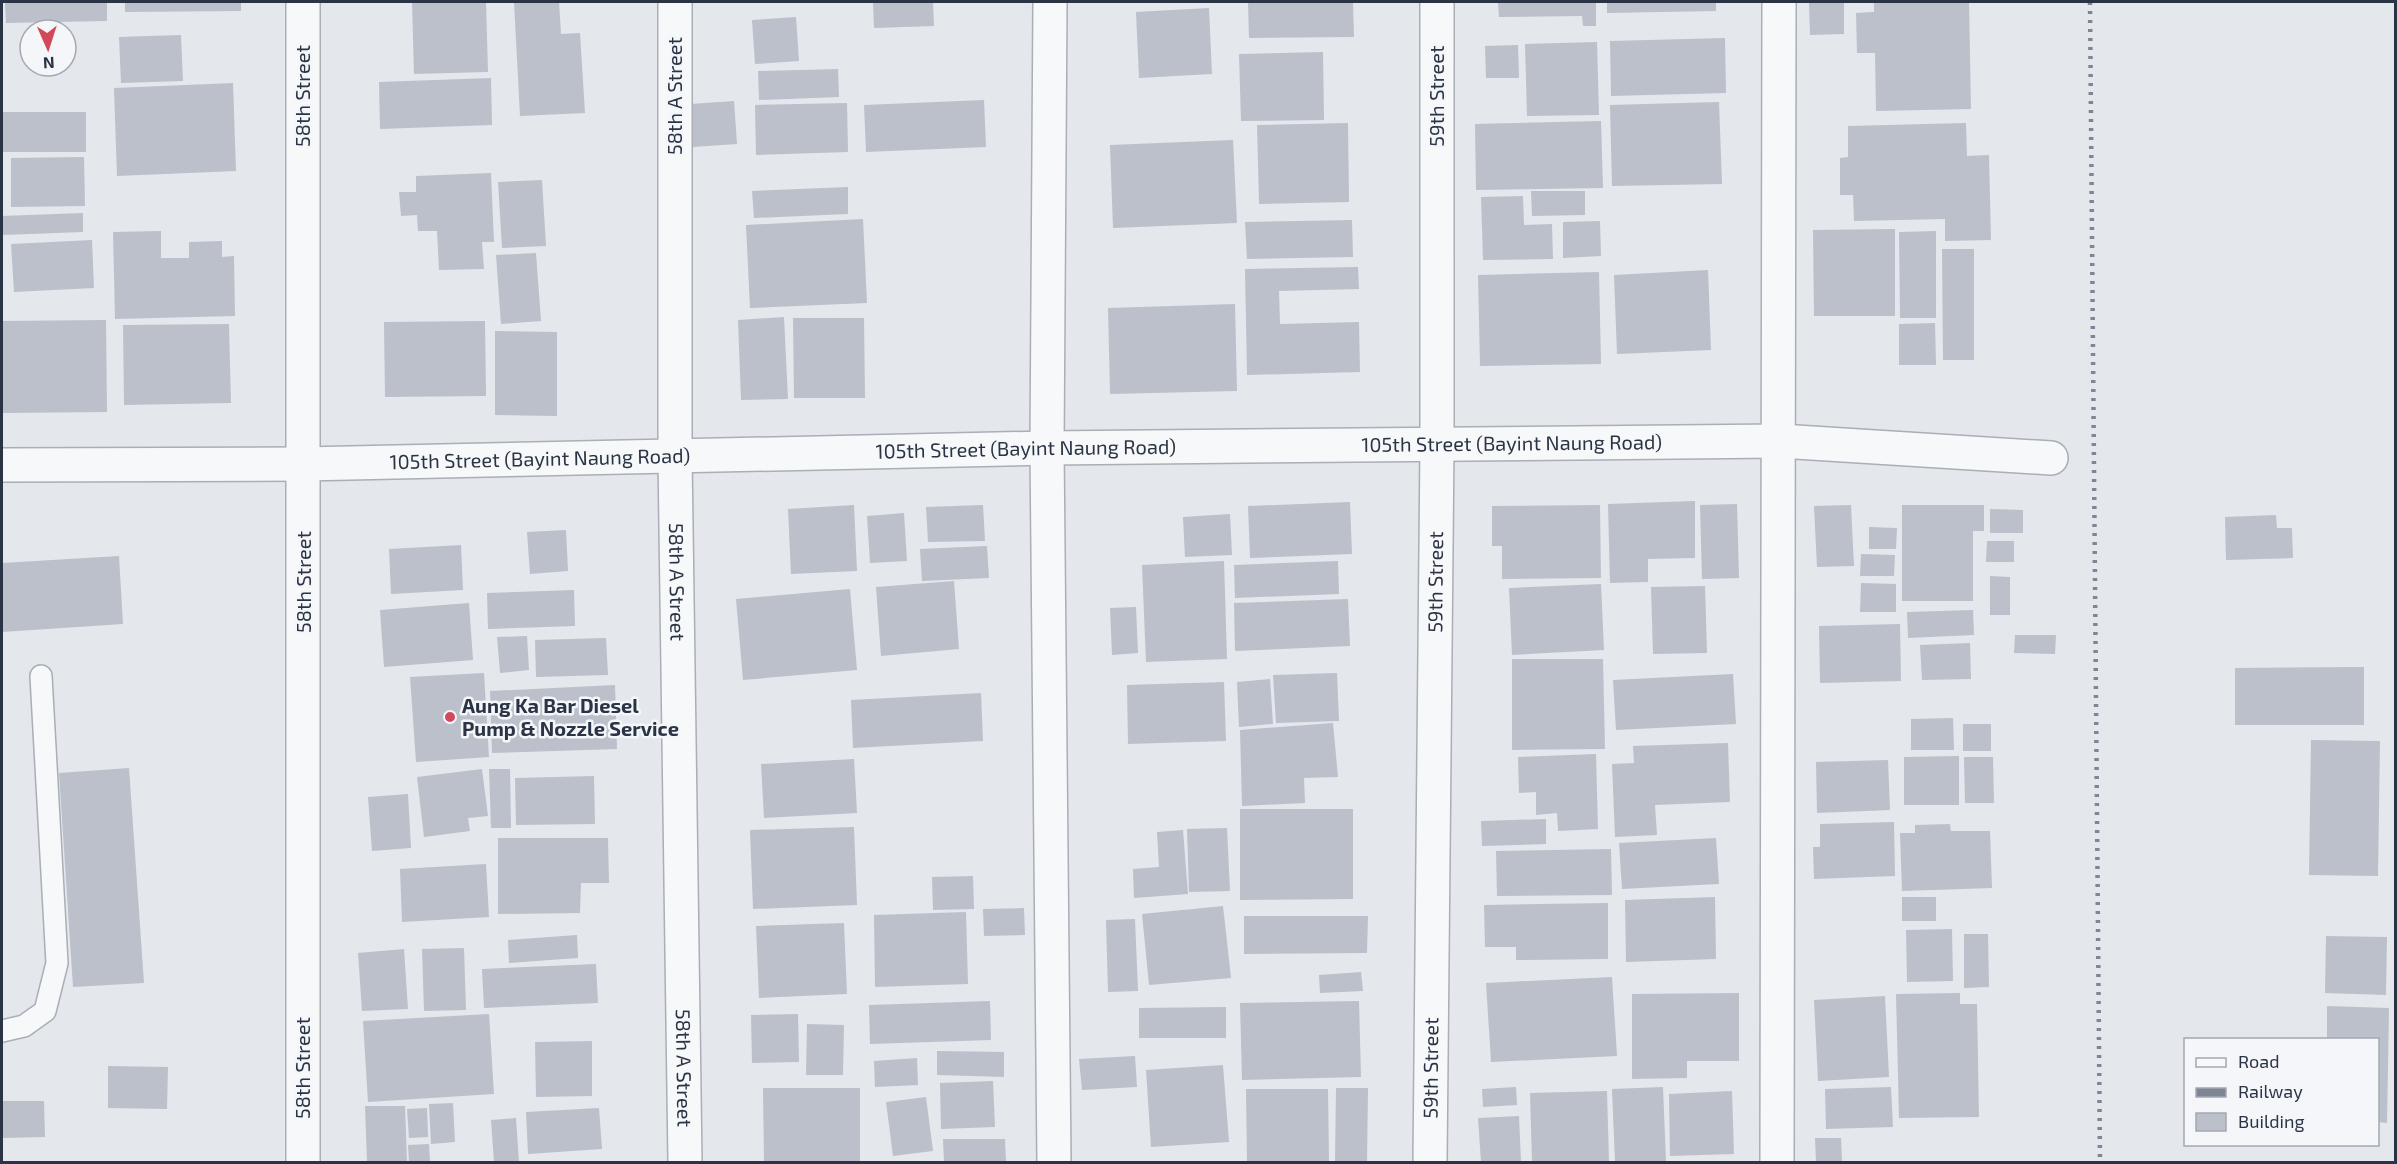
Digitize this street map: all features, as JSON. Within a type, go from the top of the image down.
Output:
[{"type":"street","name":"58th Street","points":[[303,2],[303,1162]]},
{"type":"street","name":"58th A Street","points":[[675,2],[675,457],[685,1162]]},
{"type":"street","points":[[1050,2],[1047,448],[1054,1162]]},
{"type":"street","name":"59th Street","points":[[1430,1162],[1437,445],[1437,2]]},
{"type":"street","points":[[1777,1162],[1779,2]]},
{"type":"street","name":"105th Street (Bayint Naung Road)","points":[[2,465],[304,464],[1047,448],[1780,441],[2051,459]]},
{"type":"lane","points":[[2,1031],[24,1026],[45,1011],[57,963],[42,675]]},
{"type":"building","points":[[5,2],[107,2],[107,21],[78,22],[78,18],[18,18],[18,23],[6,23]]},
{"type":"building","points":[[125,2],[241,2],[241,11],[125,12]]},
{"type":"building","points":[[412,2],[486,2],[488,72],[414,74]]},
{"type":"building","points":[[514,2],[559,2],[561,34],[580,33],[585,113],[520,116]]},
{"type":"building","points":[[873,2],[933,2],[934,26],[874,28]]},
{"type":"building","points":[[1248,2],[1353,2],[1354,37],[1249,38]]},
{"type":"building","points":[[1498,2],[1596,2],[1596,26],[1583,26],[1582,16],[1499,17]]},
{"type":"building","points":[[1607,2],[1716,2],[1716,11],[1607,13]]},
{"type":"building","points":[[1809,2],[1844,2],[1844,34],[1810,35]]},
{"type":"building","points":[[1874,2],[1969,2],[1971,109],[1876,111],[1875,53],[1857,53],[1856,13],[1874,12]]},
{"type":"building","points":[[1209,8],[1212,74],[1139,78],[1136,12]]},
{"type":"building","points":[[796,17],[799,61],[755,64],[752,20]]},
{"type":"building","points":[[181,35],[183,81],[121,83],[119,37]]},
{"type":"building","points":[[1725,38],[1726,93],[1611,96],[1610,41]]},
{"type":"building","points":[[1597,42],[1599,115],[1527,116],[1525,44]]},
{"type":"building","points":[[1518,45],[1519,78],[1486,78],[1485,46]]},
{"type":"building","points":[[1323,52],[1324,120],[1241,121],[1239,54]]},
{"type":"building","points":[[838,69],[839,97],[759,100],[758,71]]},
{"type":"building","points":[[491,78],[492,125],[380,129],[379,82]]},
{"type":"building","points":[[233,83],[236,171],[117,176],[114,88]]},
{"type":"building","points":[[984,100],[986,147],[866,152],[864,105]]},
{"type":"building","points":[[734,101],[737,144],[693,147],[691,104]]},
{"type":"building","points":[[1719,102],[1722,184],[1612,186],[1610,105]]},
{"type":"building","points":[[847,103],[848,152],[756,155],[755,105]]},
{"type":"building","points":[[2,112],[86,112],[86,152],[2,152]]},
{"type":"building","points":[[1601,121],[1603,188],[1476,190],[1475,124]]},
{"type":"building","points":[[1348,123],[1349,202],[1259,204],[1257,125]]},
{"type":"building","points":[[1966,123],[1967,156],[1989,155],[1991,240],[1945,241],[1945,219],[1854,221],[1853,195],[1840,195],[1840,158],[1848,157],[1848,126]]},
{"type":"building","points":[[1233,140],[1237,223],[1113,228],[1110,145]]},
{"type":"building","points":[[84,157],[85,206],[11,207],[11,158]]},
{"type":"building","points":[[491,173],[494,242],[482,242],[484,269],[439,270],[437,231],[418,231],[417,215],[401,216],[399,192],[416,192],[416,176]]},
{"type":"building","points":[[542,180],[546,246],[502,248],[498,182]]},
{"type":"building","points":[[848,187],[848,214],[754,218],[752,191]]},
{"type":"building","points":[[1531,191],[1585,191],[1585,215],[1532,216]]},
{"type":"building","points":[[1523,196],[1524,225],[1552,224],[1553,259],[1483,260],[1481,197]]},
{"type":"building","points":[[83,213],[83,232],[2,235],[2,216]]},
{"type":"building","points":[[863,219],[867,303],[750,308],[746,225]]},
{"type":"building","points":[[1352,220],[1353,257],[1247,259],[1245,222]]},
{"type":"building","points":[[1600,221],[1601,256],[1563,258],[1563,222]]},
{"type":"building","points":[[1895,229],[1895,316],[1814,316],[1813,230]]},
{"type":"building","points":[[161,231],[161,258],[189,258],[189,242],[222,241],[222,257],[234,256],[235,316],[115,319],[113,232]]},
{"type":"building","points":[[1936,231],[1936,318],[1900,318],[1899,232]]},
{"type":"building","points":[[92,240],[94,288],[14,292],[11,244]]},
{"type":"building","points":[[1942,249],[1974,249],[1974,360],[1943,360]]},
{"type":"building","points":[[536,253],[541,321],[501,324],[496,255]]},
{"type":"building","points":[[1358,267],[1359,289],[1279,291],[1280,324],[1359,322],[1360,372],[1247,375],[1245,269]]},
{"type":"building","points":[[1708,270],[1711,350],[1617,354],[1614,275]]},
{"type":"building","points":[[1599,272],[1601,364],[1480,366],[1478,275]]},
{"type":"building","points":[[1235,304],[1237,391],[1110,394],[1108,308]]},
{"type":"building","points":[[784,317],[788,399],[741,400],[738,320]]},
{"type":"building","points":[[793,318],[864,318],[865,398],[794,398]]},
{"type":"building","points":[[106,320],[107,412],[2,413],[2,321]]},
{"type":"building","points":[[485,321],[486,396],[385,397],[384,322]]},
{"type":"building","points":[[1935,323],[1936,365],[1899,365],[1899,324]]},
{"type":"building","points":[[229,324],[231,403],[124,405],[123,325]]},
{"type":"building","points":[[495,331],[557,332],[557,416],[495,415]]},
{"type":"building","points":[[1695,501],[1695,558],[1648,559],[1648,582],[1610,583],[1608,504]]},
{"type":"building","points":[[1350,502],[1352,554],[1250,558],[1248,506]]},
{"type":"building","points":[[1737,504],[1739,578],[1702,579],[1700,505]]},
{"type":"building","points":[[854,505],[857,571],[791,574],[788,509]]},
{"type":"building","points":[[983,505],[985,541],[928,542],[926,507]]},
{"type":"building","points":[[1600,505],[1601,578],[1502,579],[1502,546],[1492,546],[1492,506]]},
{"type":"building","points":[[1851,505],[1854,566],[1817,567],[1814,506]]},
{"type":"building","points":[[1902,505],[1984,505],[1984,531],[1973,531],[1973,601],[1902,601]]},
{"type":"building","points":[[1990,509],[2023,510],[2023,533],[1990,533]]},
{"type":"building","points":[[904,513],[907,561],[870,563],[867,516]]},
{"type":"building","points":[[1230,514],[1232,555],[1185,557],[1183,517]]},
{"type":"building","points":[[2276,515],[2277,528],[2292,528],[2293,558],[2226,560],[2225,517]]},
{"type":"building","points":[[1869,527],[1897,528],[1896,549],[1869,549]]},
{"type":"building","points":[[566,530],[568,571],[530,574],[527,532]]},
{"type":"building","points":[[1987,541],[2014,541],[2014,562],[1986,562]]},
{"type":"building","points":[[461,545],[463,590],[391,594],[389,549]]},
{"type":"building","points":[[987,546],[989,578],[922,581],[920,549]]},
{"type":"building","points":[[1861,554],[1895,555],[1894,576],[1860,576]]},
{"type":"building","points":[[119,556],[123,624],[2,632],[2,563]]},
{"type":"building","points":[[1224,561],[1227,659],[1146,662],[1142,565]]},
{"type":"building","points":[[1338,561],[1339,594],[1235,598],[1234,565]]},
{"type":"building","points":[[1990,576],[2010,577],[2010,615],[1990,615]]},
{"type":"building","points":[[954,581],[959,649],[881,656],[876,587]]},
{"type":"building","points":[[1861,583],[1896,584],[1896,612],[1860,612]]},
{"type":"building","points":[[1601,584],[1604,650],[1512,655],[1509,588]]},
{"type":"building","points":[[1705,586],[1707,653],[1653,654],[1651,587]]},
{"type":"building","points":[[850,589],[857,670],[743,680],[736,599]]},
{"type":"building","points":[[574,590],[575,626],[488,629],[487,593]]},
{"type":"building","points":[[1348,599],[1350,646],[1235,651],[1234,603]]},
{"type":"building","points":[[469,603],[473,660],[384,667],[380,610]]},
{"type":"building","points":[[1136,607],[1138,653],[1112,655],[1110,608]]},
{"type":"building","points":[[1973,610],[1974,635],[1908,638],[1907,612]]},
{"type":"building","points":[[1900,624],[1901,681],[1820,683],[1819,626]]},
{"type":"building","points":[[2015,635],[2056,635],[2055,654],[2014,653]]},
{"type":"building","points":[[527,636],[529,670],[500,673],[497,637]]},
{"type":"building","points":[[606,638],[608,675],[536,677],[535,640]]},
{"type":"building","points":[[1970,643],[1971,679],[1922,680],[1920,645]]},
{"type":"building","points":[[1512,659],[1603,659],[1605,749],[1512,750]]},
{"type":"building","points":[[2364,667],[2364,725],[2235,725],[2235,668]]},
{"type":"building","name":"Aung Ka Bar Diesel Pump & Nozzle Service","points":[[484,673],[489,757],[416,762],[410,677]]},
{"type":"building","points":[[1337,673],[1339,721],[1276,723],[1273,675]]},
{"type":"building","points":[[1733,674],[1736,724],[1616,730],[1613,680]]},
{"type":"building","points":[[1270,679],[1273,724],[1239,727],[1237,682]]},
{"type":"building","points":[[1224,682],[1226,741],[1128,744],[1127,685]]},
{"type":"building","points":[[615,685],[617,749],[492,753],[490,691]]},
{"type":"building","points":[[981,693],[983,741],[853,748],[851,700]]},
{"type":"building","points":[[1953,718],[1954,750],[1911,750],[1911,719]]},
{"type":"building","points":[[1333,723],[1338,777],[1304,778],[1305,803],[1242,806],[1240,730]]},
{"type":"building","points":[[1963,724],[1991,724],[1991,751],[1963,751]]},
{"type":"building","points":[[2311,740],[2380,741],[2378,876],[2309,875]]},
{"type":"building","points":[[1728,743],[1730,802],[1655,805],[1657,835],[1615,837],[1612,764],[1634,763],[1633,746]]},
{"type":"building","points":[[1596,754],[1598,829],[1558,831],[1557,813],[1536,815],[1536,792],[1519,793],[1518,757]]},
{"type":"building","points":[[1959,756],[1959,805],[1904,805],[1904,757]]},
{"type":"building","points":[[1964,757],[1993,757],[1994,803],[1965,803]]},
{"type":"building","points":[[854,759],[857,813],[764,818],[761,764]]},
{"type":"building","points":[[1888,760],[1890,810],[1817,813],[1816,762]]},
{"type":"building","points":[[129,768],[144,983],[73,987],[59,773]]},
{"type":"building","points":[[482,769],[488,816],[468,818],[470,831],[424,837],[417,777]]},
{"type":"building","points":[[489,769],[510,769],[511,828],[491,828]]},
{"type":"building","points":[[594,776],[595,824],[516,825],[515,778]]},
{"type":"building","points":[[408,794],[411,848],[372,851],[368,797]]},
{"type":"building","points":[[1240,809],[1353,809],[1353,899],[1240,900]]},
{"type":"building","points":[[1546,819],[1546,844],[1482,846],[1481,821]]},
{"type":"building","points":[[1894,822],[1895,876],[1814,879],[1813,847],[1820,847],[1820,824]]},
{"type":"building","points":[[1950,824],[1951,831],[1990,831],[1992,888],[1902,891],[1900,833],[1915,833],[1915,825]]},
{"type":"building","points":[[854,827],[857,905],[753,909],[750,830]]},
{"type":"building","points":[[1227,828],[1230,891],[1189,892],[1187,829]]},
{"type":"building","points":[[1183,830],[1188,894],[1134,898],[1133,869],[1159,867],[1157,832]]},
{"type":"building","points":[[498,838],[608,838],[609,883],[581,883],[580,913],[498,914]]},
{"type":"building","points":[[1716,838],[1719,884],[1622,889],[1619,843]]},
{"type":"building","points":[[1611,849],[1612,895],[1497,896],[1496,851]]},
{"type":"building","points":[[486,864],[489,917],[402,922],[400,869]]},
{"type":"building","points":[[973,876],[974,909],[933,910],[932,877]]},
{"type":"building","points":[[1715,897],[1716,959],[1626,962],[1625,900]]},
{"type":"building","points":[[1902,897],[1936,897],[1936,921],[1902,921]]},
{"type":"building","points":[[1608,903],[1608,959],[1516,960],[1516,947],[1485,947],[1484,905]]},
{"type":"building","points":[[1223,906],[1231,978],[1149,985],[1142,914]]},
{"type":"building","points":[[1024,908],[1025,935],[984,936],[983,909]]},
{"type":"building","points":[[966,912],[968,984],[875,987],[874,915]]},
{"type":"building","points":[[1244,916],[1368,916],[1367,953],[1244,954]]},
{"type":"building","points":[[1135,919],[1138,991],[1108,992],[1106,920]]},
{"type":"building","points":[[844,923],[847,994],[759,998],[756,926]]},
{"type":"building","points":[[1952,929],[1953,981],[1907,982],[1906,930]]},
{"type":"building","points":[[1964,934],[1988,934],[1989,987],[1964,988]]},
{"type":"building","points":[[577,935],[578,958],[509,963],[508,940]]},
{"type":"building","points":[[2326,936],[2387,937],[2386,995],[2325,993]]},
{"type":"building","points":[[464,948],[466,1010],[424,1011],[422,949]]},
{"type":"building","points":[[404,949],[408,1009],[362,1011],[358,953]]},
{"type":"building","points":[[596,964],[598,1003],[484,1008],[482,969]]},
{"type":"building","points":[[1361,972],[1363,991],[1320,993],[1319,975]]},
{"type":"building","points":[[1612,977],[1617,1056],[1491,1062],[1486,983]]},
{"type":"building","points":[[1739,993],[1739,1061],[1687,1061],[1687,1078],[1632,1079],[1632,994]]},
{"type":"building","points":[[1960,993],[1960,1004],[1977,1004],[1979,1117],[1899,1118],[1896,994]]},
{"type":"building","points":[[1885,996],[1889,1077],[1818,1081],[1814,1000]]},
{"type":"building","points":[[990,1001],[991,1040],[870,1044],[869,1005]]},
{"type":"building","points":[[1359,1001],[1361,1077],[1242,1080],[1240,1003]]},
{"type":"building","points":[[2327,1006],[2389,1008],[2387,1123],[2379,1122],[2379,1038],[2327,1038]]},
{"type":"building","points":[[1226,1007],[1226,1038],[1139,1038],[1139,1008]]},
{"type":"building","points":[[489,1014],[494,1094],[368,1102],[363,1021]]},
{"type":"building","points":[[798,1014],[799,1062],[752,1063],[751,1015]]},
{"type":"building","points":[[807,1024],[844,1025],[843,1075],[806,1075]]},
{"type":"building","points":[[592,1041],[592,1096],[536,1097],[535,1042]]},
{"type":"building","points":[[937,1051],[1004,1052],[1004,1077],[937,1075]]},
{"type":"building","points":[[1135,1056],[1137,1087],[1082,1090],[1079,1059]]},
{"type":"building","points":[[917,1058],[918,1085],[875,1087],[874,1061]]},
{"type":"building","points":[[1223,1065],[1229,1142],[1151,1147],[1146,1070]]},
{"type":"building","points":[[108,1066],[168,1067],[167,1109],[108,1108]]},
{"type":"building","points":[[993,1081],[995,1127],[941,1129],[940,1083]]},
{"type":"building","points":[[1516,1087],[1517,1105],[1483,1107],[1482,1089]]},
{"type":"building","points":[[1663,1087],[1666,1162],[1615,1162],[1612,1089]]},
{"type":"building","points":[[1891,1087],[1893,1127],[1826,1129],[1825,1089]]},
{"type":"building","points":[[763,1088],[860,1088],[860,1162],[764,1162]]},
{"type":"building","points":[[1336,1088],[1368,1088],[1367,1162],[1335,1162]]},
{"type":"building","points":[[1246,1089],[1328,1089],[1329,1162],[1247,1162]]},
{"type":"building","points":[[1607,1091],[1609,1162],[1532,1162],[1530,1093]]},
{"type":"building","points":[[1732,1091],[1734,1154],[1670,1156],[1669,1094]]},
{"type":"building","points":[[926,1097],[933,1151],[893,1156],[886,1102]]},
{"type":"building","points":[[2,1101],[44,1101],[45,1137],[2,1138]]},
{"type":"building","points":[[453,1103],[455,1142],[431,1144],[429,1104]]},
{"type":"building","points":[[365,1106],[405,1106],[407,1162],[367,1162]]},
{"type":"building","points":[[427,1108],[428,1137],[409,1138],[407,1109]]},
{"type":"building","points":[[599,1108],[602,1149],[528,1154],[526,1112]]},
{"type":"building","points":[[1519,1116],[1521,1162],[1481,1162],[1478,1118]]},
{"type":"building","points":[[516,1118],[519,1162],[494,1162],[491,1120]]},
{"type":"building","points":[[1815,1138],[1841,1138],[1842,1162],[1816,1162]]},
{"type":"building","points":[[943,1139],[1005,1139],[1006,1162],[944,1162]]},
{"type":"building","points":[[429,1144],[430,1162],[409,1162],[408,1145]]},
{"type":"railway","points":[[2090,2],[2100,1162]]},
{"type":"place","name":"Aung Ka Bar Diesel Pump & Nozzle Service","points":[[450,717]]}]
